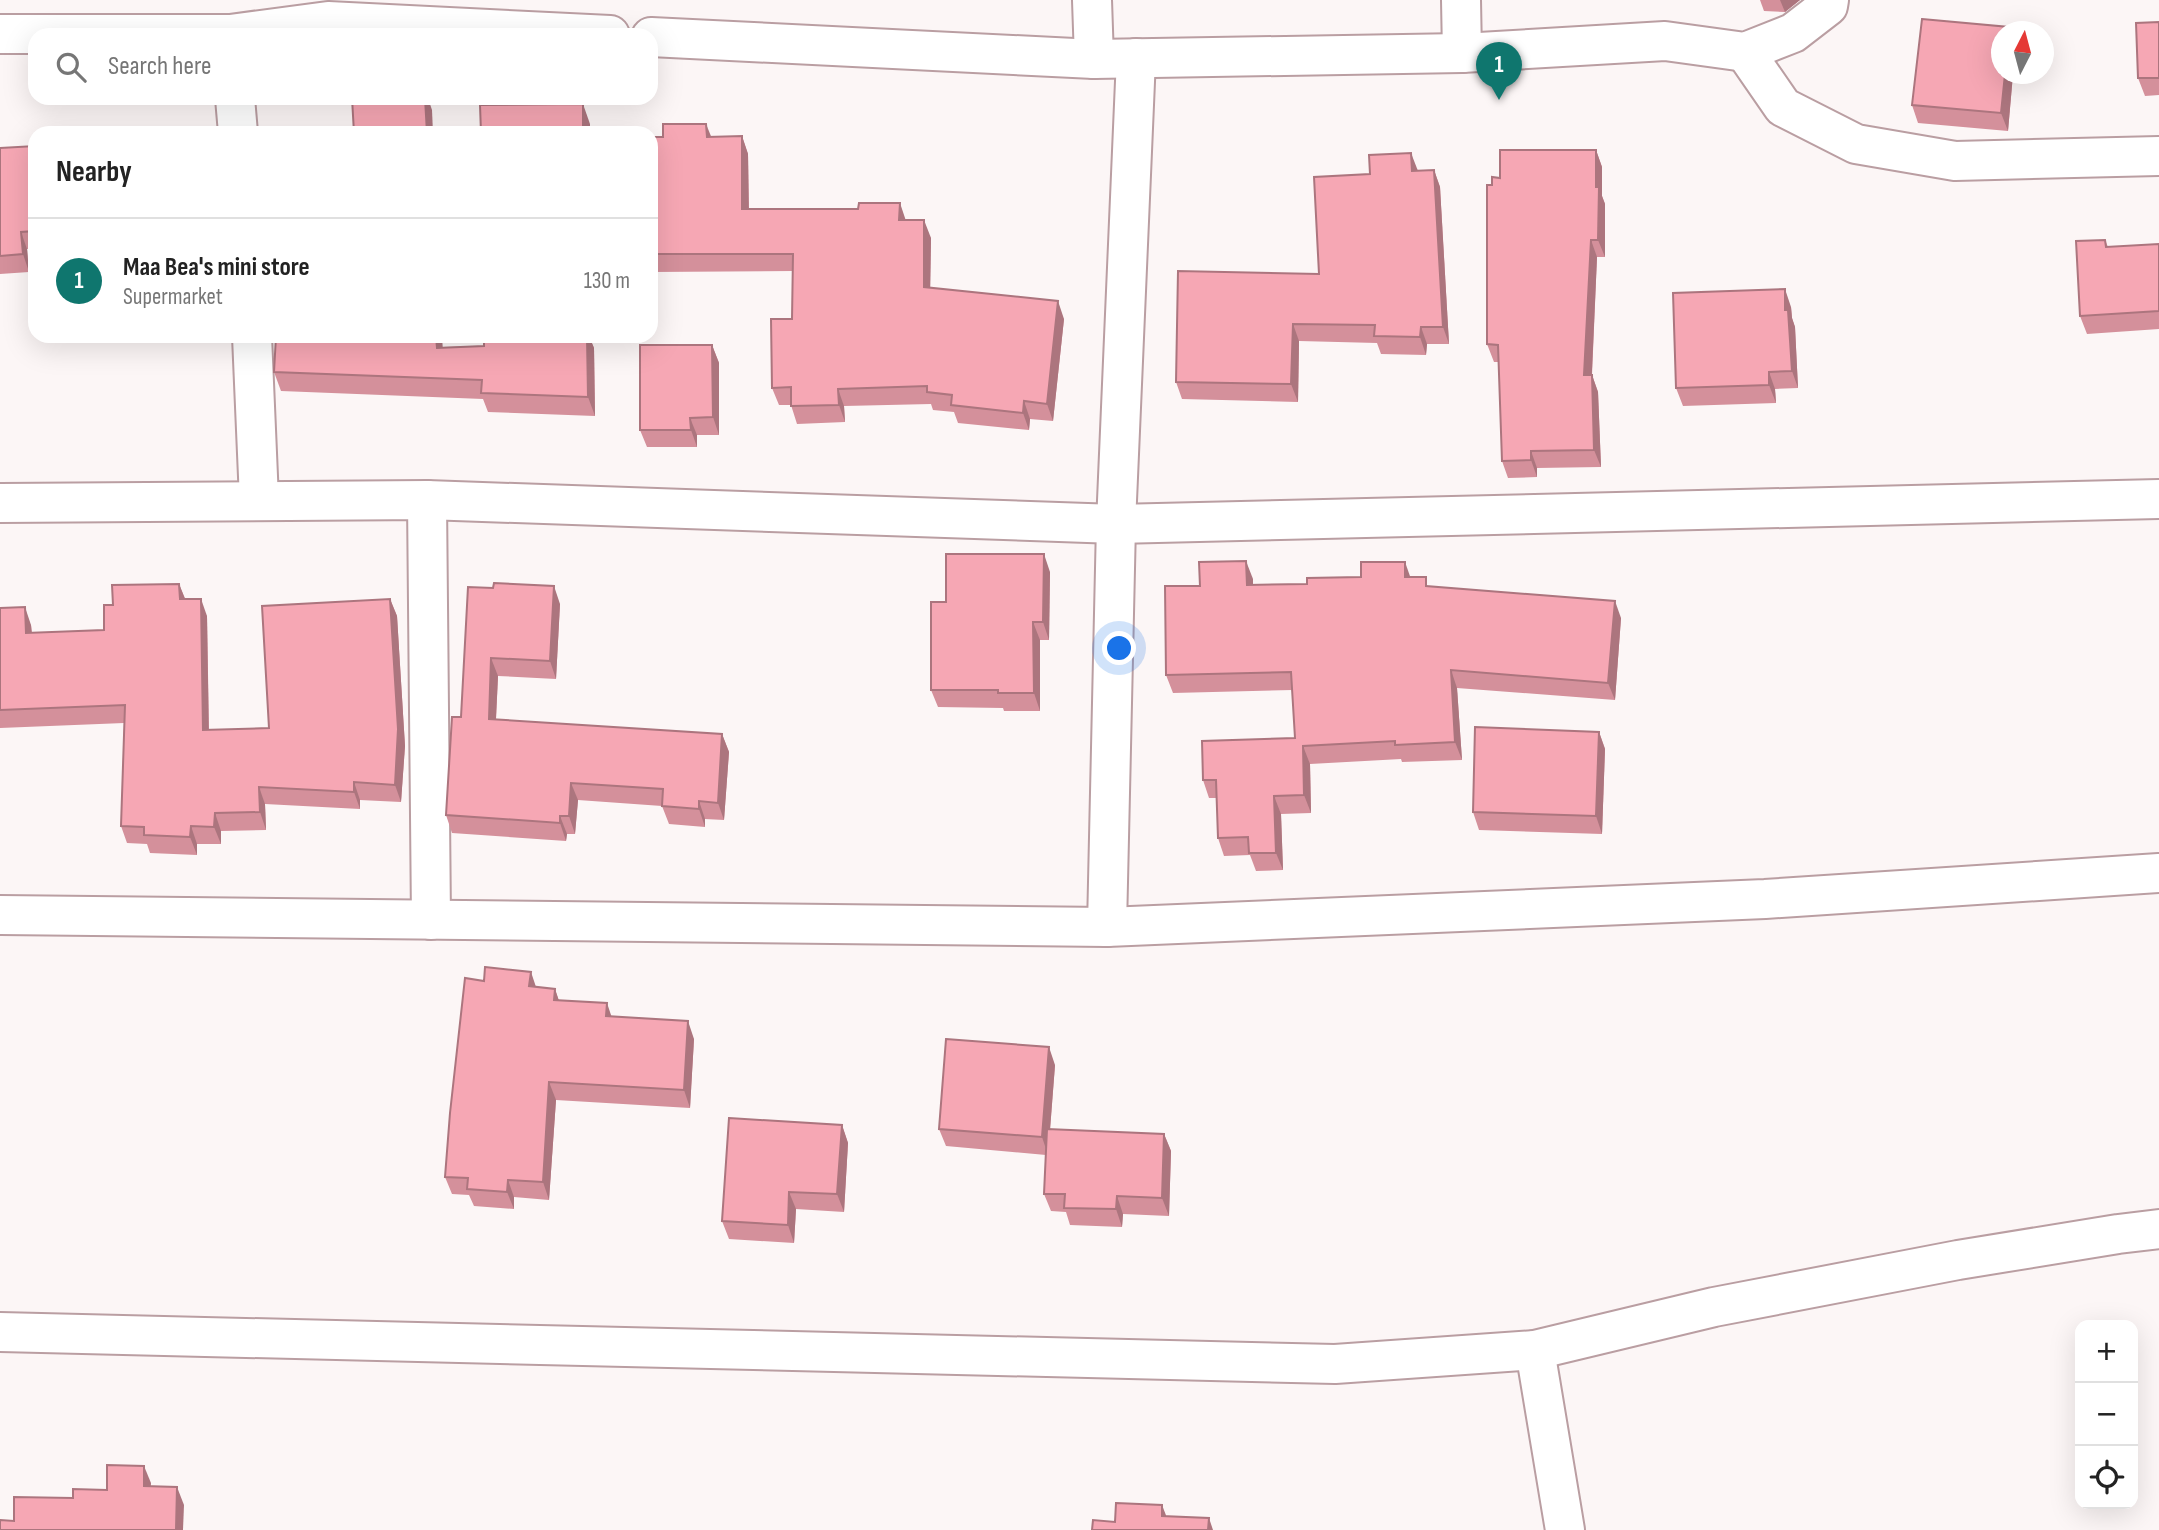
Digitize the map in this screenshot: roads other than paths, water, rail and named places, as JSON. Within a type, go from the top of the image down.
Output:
[{"type":"street","points":[[1092,0],[1094,59]]},
{"type":"street","points":[[1461,0],[1462,53]]},
{"type":"street","points":[[658,37],[1094,59],[1462,53],[1665,41],[1745,52],[1793,33],[1828,6],[1829,0]]},
{"type":"street","points":[[259,28],[343,11],[532,28]]},
{"type":"street","points":[[0,33],[28,33]]},
{"type":"street","points":[[1745,52],[1783,107],[1856,144],[1955,161],[2159,156]]},
{"type":"street","points":[[1107,927],[1116,523],[1136,58]]},
{"type":"street","points":[[236,105],[237,126]]},
{"type":"street","points":[[252,343],[259,500]]},
{"type":"street","points":[[0,503],[428,500],[1116,523],[2159,499]]},
{"type":"street","points":[[428,500],[431,920]]},
{"type":"street","points":[[0,915],[1107,927],[1765,899],[2159,873]]},
{"type":"street","points":[[0,1332],[1335,1364],[1535,1350],[1714,1307],[1945,1262],[2118,1234],[2159,1230]]},
{"type":"street","points":[[1535,1350],[1565,1530]]},
{"type":"place","name":"Maa Bea's mini store","points":[[1499,100]]}]
